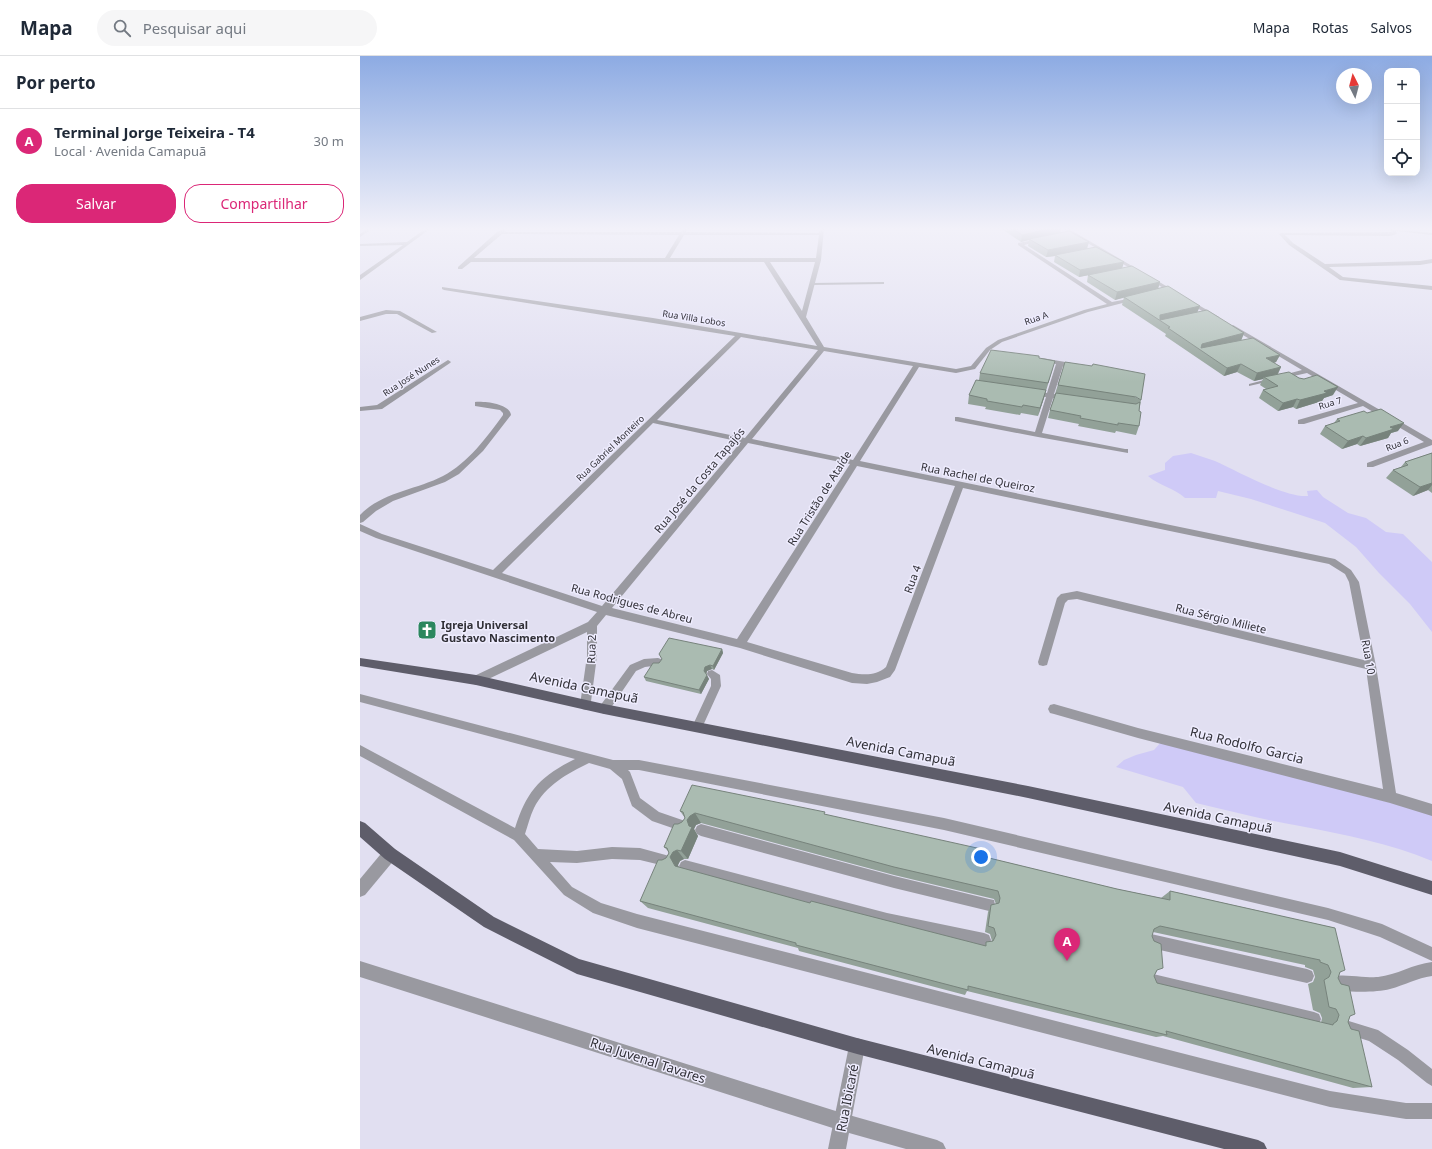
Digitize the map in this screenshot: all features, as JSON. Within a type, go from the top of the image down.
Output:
[{"type":"main road","name":"Avenida Camapuã","points":[[360,662],[476,680],[604,709],[1028,792],[1340,859],[1432,888]]},
{"type":"main road","name":"Avenida Camapuã","points":[[360,828],[390,854],[488,922],[577,966],[857,1046],[1258,1149]]},
{"type":"street","points":[[779,280],[822,349]]},
{"type":"street","points":[[803,317],[813,280]]},
{"type":"street","points":[[1077,281],[1084,280]]},
{"type":"street","points":[[1156,280],[1211,313],[1253,342],[1365,403],[1431,443]]},
{"type":"street","points":[[1352,280],[1432,288]]},
{"type":"street","points":[[1077,281],[1111,304]]},
{"type":"street","name":"Rua Villa Lobos","points":[[444,288],[740,334],[917,365]]},
{"type":"street","points":[[1156,293],[1170,289]]},
{"type":"street","name":"Rua A","points":[[917,365],[946,370],[965,370],[973,368],[1000,340],[1111,304],[1142,296]]},
{"type":"street","points":[[360,319],[386,312],[398,312],[434,332]]},
{"type":"street","points":[[1204,315],[1211,313]]},
{"type":"street","name":"Rua Gabriel Monteiro","points":[[494,574],[740,334]]},
{"type":"street","name":"Rua José da Costa Tapajós","points":[[592,625],[822,349]]},
{"type":"street","points":[[1031,358],[1082,367]]},
{"type":"street","name":"Rua José Nunes","points":[[360,409],[379,407],[448,362]]},
{"type":"street","points":[[1038,435],[1060,364]]},
{"type":"street","name":"Rua Tristão de Ataíde","points":[[740,644],[917,365]]},
{"type":"street","points":[[1251,385],[1308,371]]},
{"type":"street","points":[[1027,392],[1073,399]]},
{"type":"street","name":"Rua 7","points":[[1302,422],[1365,403]]},
{"type":"street","points":[[360,520],[366,513],[374,508],[408,491],[446,478],[460,470],[507,415],[507,412],[502,408],[478,404]]},
{"type":"street","points":[[958,419],[1125,451]]},
{"type":"street","name":"Rua Rachel de Queiroz","points":[[652,421],[746,442],[960,484],[1300,554]]},
{"type":"street","name":"Rua 6","points":[[1370,465],[1431,443]]},
{"type":"street","name":"Rua 4","points":[[879,677],[888,673],[893,664],[960,484]]},
{"type":"street","name":"Rua Rodrigues de Abreu","points":[[360,527],[379,536],[603,610],[740,644],[852,678],[861,679],[879,677]]},
{"type":"street","name":"Rua 10","points":[[1300,554],[1332,561],[1348,572],[1354,582],[1371,666],[1390,797]]},
{"type":"street","name":"Rua Sérgio Miliete","points":[[1044,662],[1061,601],[1065,597],[1076,595],[1371,666]]},
{"type":"street","name":"Rua 2","points":[[476,680],[592,625],[592,656],[586,705]]},
{"type":"street","name":"Rua Rodolfo Garcia","points":[[1054,709],[1138,733],[1390,797],[1432,810]]},
{"type":"street","points":[[360,890],[390,854]]},
{"type":"street","name":"Rua Juvenal Tavares","points":[[360,969],[842,1122],[937,1149]]},
{"type":"street","name":"Rua Ibicaré","points":[[837,1149],[857,1046]]},
{"type":"lane","points":[[812,284],[882,283]]},
{"type":"lane","points":[[604,709],[634,668],[644,663],[658,662]]},
{"type":"lane","points":[[697,727],[716,686],[716,678],[712,674]]},
{"type":"lane","points":[[360,698],[613,765],[639,765],[944,824],[1328,914],[1382,931],[1432,954]]},
{"type":"lane","points":[[360,750],[518,836],[568,890],[598,908],[637,921],[1330,1099],[1406,1111],[1432,1111]]},
{"type":"lane","points":[[518,836],[527,808],[535,794],[564,770],[588,758]]},
{"type":"lane","points":[[613,765],[626,776],[636,802],[656,816],[684,826]]},
{"type":"lane","points":[[701,830],[894,882],[989,905]]},
{"type":"lane","points":[[536,855],[577,857],[612,853],[655,857],[669,861]]},
{"type":"lane","points":[[686,866],[887,919],[984,940]]},
{"type":"lane","points":[[1151,941],[1307,976]]},
{"type":"lane","points":[[1330,982],[1348,984],[1389,982],[1421,970],[1432,969]]},
{"type":"lane","points":[[1153,981],[1314,1019]]},
{"type":"lane","points":[[1339,1025],[1373,1035],[1404,1055],[1432,1078]]},
{"type":"shaded area","points":[[1191,453],[1215,461],[1261,483],[1287,493],[1308,496],[1307,491],[1317,490],[1323,497],[1348,513],[1366,518],[1386,532],[1403,534],[1432,562],[1432,632],[1410,604],[1356,547],[1325,523],[1251,499],[1218,491],[1216,498],[1185,498],[1148,476],[1165,470],[1165,463],[1173,456]]},
{"type":"shaded area","points":[[1162,741],[1432,814],[1432,861],[1400,849],[1367,840],[1196,803],[1183,787],[1116,767],[1124,760],[1154,750]]},
{"type":"building","points":[[1097,280],[1157,280],[1160,282],[1117,292]]},
{"type":"building","points":[[1168,286],[1200,306],[1160,315],[1160,320],[1207,310],[1244,333],[1202,344],[1201,348],[1253,338],[1280,355],[1266,358],[1281,367],[1257,373],[1241,364],[1227,368],[1168,328],[1170,327],[1124,297]]},
{"type":"building","points":[[991,350],[1039,356],[1039,358],[1055,361],[1048,383],[980,373]]},
{"type":"building","points":[[1065,362],[1092,366],[1093,364],[1145,374],[1141,400],[1136,397],[1058,385]]},
{"type":"building","points":[[1289,372],[1299,378],[1304,379],[1317,375],[1338,387],[1324,391],[1327,393],[1283,403],[1263,390],[1278,386],[1264,377]]},
{"type":"building","points":[[976,380],[1046,390],[1040,408],[1023,405],[1022,407],[987,401],[987,399],[969,395]]},
{"type":"building","points":[[1056,393],[1136,404],[1140,402],[1139,411],[1141,412],[1139,426],[1118,423],[1118,425],[1080,418],[1081,416],[1050,410]]},
{"type":"building","points":[[1381,409],[1404,423],[1390,427],[1394,429],[1366,438],[1363,436],[1348,441],[1325,426],[1340,421],[1337,419],[1364,411],[1367,413]]},
{"type":"building","points":[[1432,453],[1432,483],[1420,487],[1393,470],[1408,465],[1405,462]]},
{"type":"building","points":[[669,638],[722,649],[713,666],[710,665],[705,667],[704,671],[707,675],[699,690],[644,677],[653,663],[659,663],[662,659],[659,654]]},
{"type":"building","points":[[692,785],[825,812],[824,814],[986,850],[985,857],[1117,889],[1170,900],[1170,891],[1335,928],[1345,970],[1340,972],[1338,978],[1341,984],[1349,986],[1355,1014],[1350,1016],[1348,1022],[1351,1029],[1359,1031],[1372,1087],[1166,1031],[1167,1035],[968,986],[968,990],[796,945],[796,943],[640,901],[658,860],[666,858],[669,853],[667,848],[664,847],[674,824],[682,822],[685,818],[683,812],[680,811]],"holes":[[[695,813],[894,867],[998,891],[1000,898],[999,903],[991,905],[988,926],[994,928],[996,935],[993,941],[986,942],[986,946],[811,901],[810,903],[675,866],[670,857],[673,852],[677,850],[681,851],[692,827],[689,826],[687,820]],[[1160,926],[1320,960],[1320,962],[1328,965],[1331,972],[1329,977],[1324,980],[1329,1007],[1336,1009],[1339,1015],[1337,1021],[1333,1025],[1157,983],[1154,976],[1157,970],[1163,968],[1161,944],[1154,941],[1152,936],[1154,929]]]},
{"type":"place","name":"Igreja Universal Gustavo Nascimento","points":[[427,630]]},
{"type":"place","name":"Terminal Jorge Teixeira - T4","points":[[1067,961]]}]
